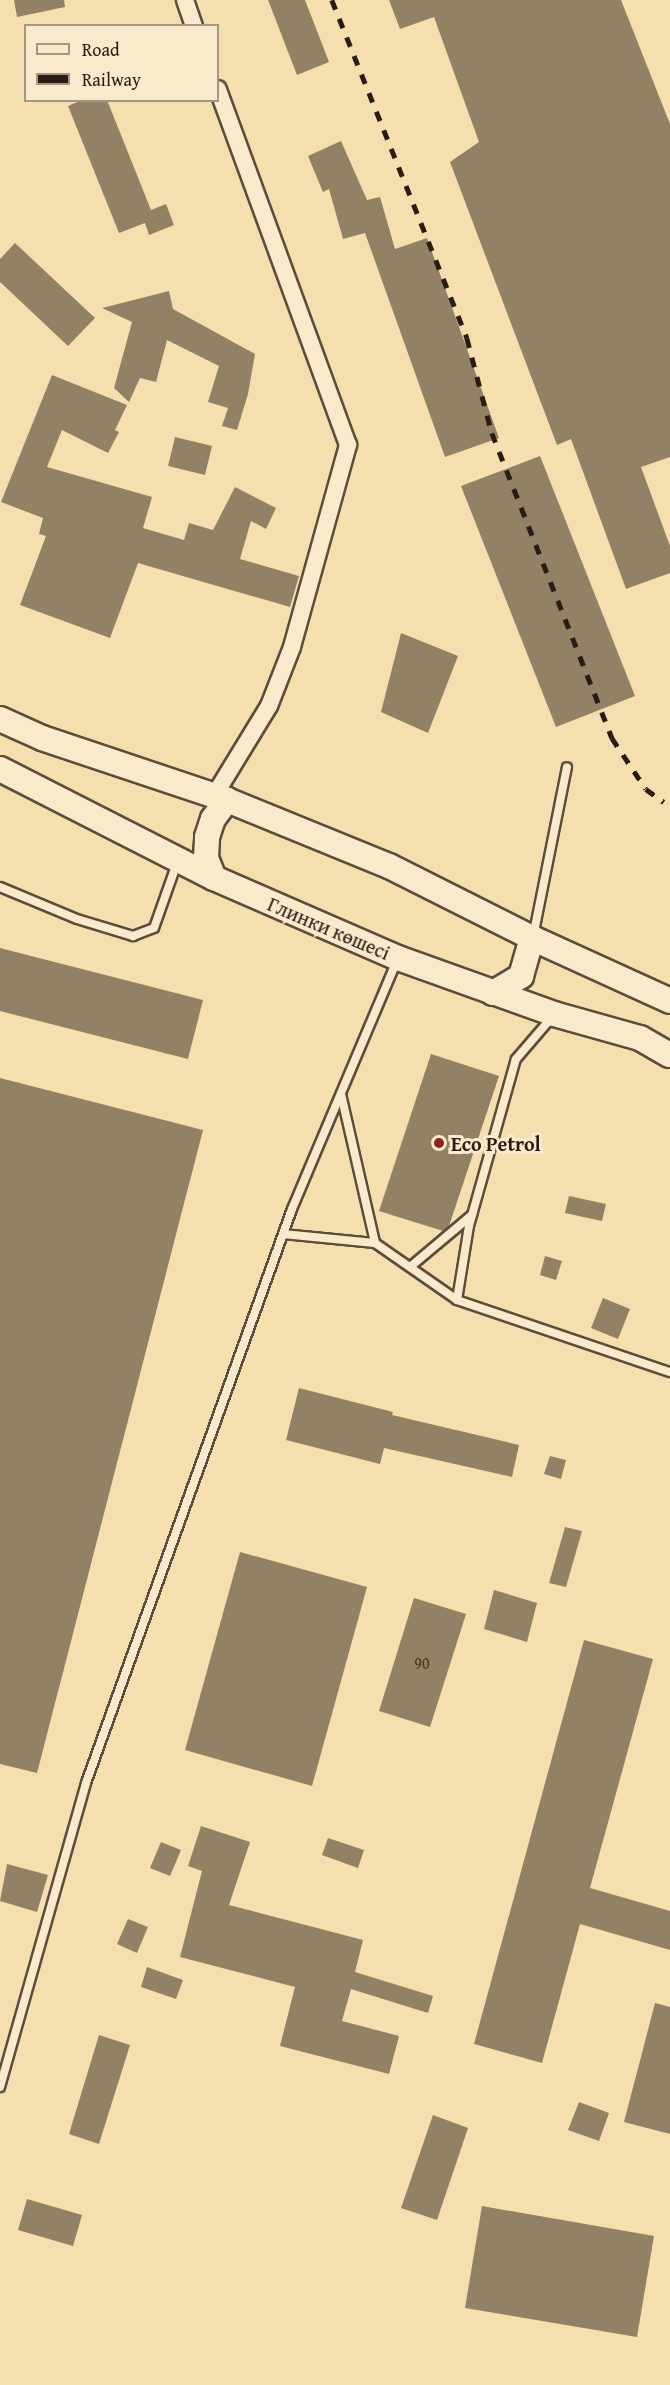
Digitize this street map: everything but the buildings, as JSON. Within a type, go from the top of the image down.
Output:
[{"type":"main road","points":[[0,719],[42,738],[221,798],[389,866],[532,938],[670,1001]]},
{"type":"main road","name":"Глинки көшесі","points":[[0,769],[214,878],[398,958],[554,1014],[640,1038],[670,1055]]},
{"type":"main road","points":[[214,878],[206,858],[207,837],[221,798]]},
{"type":"main road","points":[[493,993],[521,976],[532,938]]},
{"type":"street","points":[[185,0],[193,24]]},
{"type":"street","points":[[219,92],[348,445],[292,647],[269,706],[221,798]]},
{"type":"lane","points":[[532,938],[567,767]]},
{"type":"lane","points":[[0,887],[77,919],[133,936],[154,928],[178,860]]},
{"type":"lane","points":[[0,2087],[86,1783],[283,1234],[398,958]]},
{"type":"lane","points":[[458,1300],[472,1215],[516,1059],[554,1014]]},
{"type":"lane","points":[[341,1092],[375,1243]]},
{"type":"lane","points":[[410,1267],[472,1215]]},
{"type":"lane","points":[[283,1234],[375,1243],[458,1300],[670,1372]]},
{"type":"railway","points":[[332,0],[467,338],[492,433],[612,738],[646,789],[664,802]]},
{"type":"place","name":"Eco Petrol","points":[[439,1143]]}]
